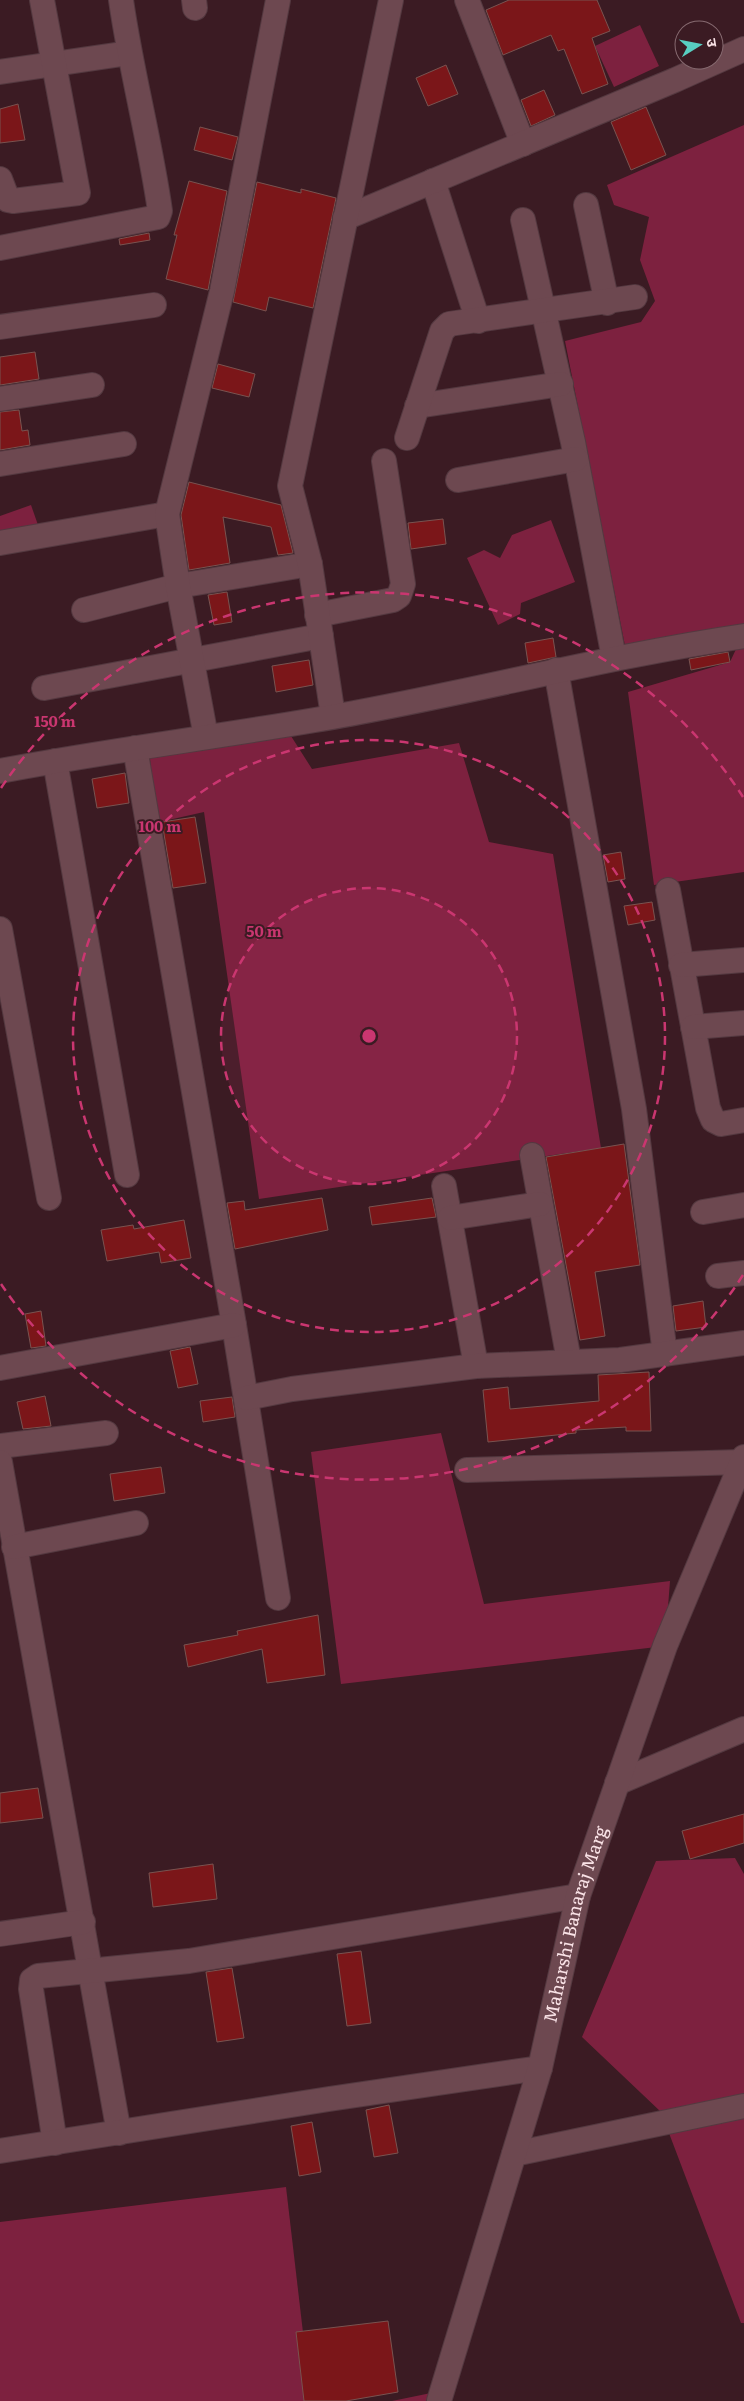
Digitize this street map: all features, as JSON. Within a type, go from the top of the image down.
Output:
[{"type":"street","points":[[0,179],[4,195],[8,200],[13,201],[78,192],[42,0]]},
{"type":"street","points":[[0,248],[158,217],[160,211],[153,162],[129,53],[121,0]]},
{"type":"street","points":[[206,737],[178,586],[167,514],[222,291],[278,0]]},
{"type":"street","points":[[333,716],[310,564],[290,486],[392,0]]},
{"type":"street","points":[[472,2],[523,144]]},
{"type":"street","points":[[345,218],[744,49]]},
{"type":"street","points":[[0,72],[129,53]]},
{"type":"street","points":[[433,182],[478,321]]},
{"type":"street","points":[[586,204],[608,302]]},
{"type":"street","points":[[523,220],[561,384],[614,658]]},
{"type":"street","points":[[407,438],[442,331],[448,324],[635,297]]},
{"type":"street","points":[[0,327],[154,304]]},
{"type":"street","points":[[417,406],[561,384]]},
{"type":"street","points":[[0,399],[92,385]]},
{"type":"street","points":[[0,464],[124,444]]},
{"type":"street","points":[[458,480],[576,459]]},
{"type":"street","points":[[44,688],[192,661],[319,626],[399,596],[403,584],[384,461]]},
{"type":"street","points":[[0,543],[167,514]]},
{"type":"street","points":[[84,610],[178,586],[310,564]]},
{"type":"street","points":[[0,771],[333,716],[614,658],[744,636]]},
{"type":"street","points":[[556,670],[634,1109],[665,1354]]},
{"type":"street","points":[[135,748],[234,1325],[278,1598]]},
{"type":"street","points":[[55,761],[127,1176]]},
{"type":"street","points":[[668,890],[708,1108],[713,1120],[721,1124],[744,1120]]},
{"type":"street","points":[[0,929],[49,1198]]},
{"type":"street","points":[[681,965],[744,960]]},
{"type":"street","points":[[693,1028],[744,1023]]},
{"type":"street","points":[[532,1155],[569,1361]]},
{"type":"street","points":[[444,1186],[476,1366]]},
{"type":"street","points":[[450,1218],[540,1204]]},
{"type":"street","points":[[703,1212],[744,1205]]},
{"type":"street","points":[[718,1276],[744,1273]]},
{"type":"street","points":[[0,1368],[234,1325]]},
{"type":"street","points":[[246,1398],[292,1389],[476,1366],[620,1360],[744,1343]]},
{"type":"street","points":[[0,1446],[106,1433]]},
{"type":"street","points":[[467,1470],[743,1460]]},
{"type":"street","name":"Maharshi Banaraj Marg","points":[[439,2401],[540,2068],[578,1896],[665,1646],[743,1460]]},
{"type":"street","points":[[0,1462],[4,1514],[14,1546],[83,1922],[119,2133]]},
{"type":"street","points":[[14,1546],[136,1523]]},
{"type":"street","points":[[617,1783],[744,1729]]},
{"type":"street","points":[[55,2143],[31,1989],[32,1980],[49,1973],[189,1961],[578,1896]]},
{"type":"street","points":[[0,1934],[83,1922]]},
{"type":"street","points":[[0,2151],[540,2068]]},
{"type":"street","points":[[514,2154],[744,2106]]},
{"type":"shaded area","points":[[640,25],[659,66],[614,87],[595,46]]},
{"type":"shaded area","points":[[744,125],[744,626],[627,656],[565,341],[641,322],[655,301],[640,260],[649,217],[614,205],[607,185]]},
{"type":"shaded area","points":[[31,505],[44,542],[0,539],[0,516]]},
{"type":"shaded area","points":[[551,520],[575,582],[521,603],[520,614],[498,625],[467,558],[484,550],[500,558],[512,535]]},
{"type":"shaded area","points":[[744,632],[744,872],[654,885],[628,692],[730,662]]},
{"type":"shaded area","points":[[284,725],[312,769],[459,743],[489,842],[553,854],[601,1148],[259,1199],[204,812],[155,823],[149,746]]},
{"type":"shaded area","points":[[441,1433],[484,1604],[670,1581],[665,1646],[341,1684],[311,1452]]},
{"type":"shaded area","points":[[735,1858],[744,1874],[744,2323],[741,2323],[661,2112],[582,2037],[656,1861]]},
{"type":"shaded area","points":[[286,2187],[311,2401],[0,2401],[0,2222]]},
{"type":"shaded area","points":[[431,2393],[428,2401],[392,2401]]},
{"type":"building","points":[[509,0],[597,0],[610,31],[592,38],[608,84],[582,94],[564,49],[558,51],[551,35],[503,55],[486,10]]},
{"type":"building","points":[[446,65],[458,94],[428,106],[416,78]]},
{"type":"building","points":[[544,90],[555,115],[531,126],[521,100]]},
{"type":"building","points":[[18,104],[25,140],[0,143],[0,109]]},
{"type":"building","points":[[646,107],[666,155],[631,170],[611,122]]},
{"type":"building","points":[[200,127],[238,137],[232,160],[194,150]]},
{"type":"building","points":[[189,181],[227,191],[208,290],[166,279],[177,235],[174,235]]},
{"type":"building","points":[[257,182],[301,193],[301,189],[336,198],[313,308],[269,297],[266,311],[233,302]]},
{"type":"building","points":[[149,233],[150,240],[120,245],[119,239]]},
{"type":"building","points":[[35,352],[39,379],[0,385],[0,357]]},
{"type":"building","points":[[218,364],[255,374],[249,397],[212,388]]},
{"type":"building","points":[[19,410],[22,431],[28,430],[30,445],[0,450],[0,412]]},
{"type":"building","points":[[189,482],[281,505],[293,553],[278,555],[271,527],[223,517],[230,563],[189,570],[181,515]]},
{"type":"building","points":[[443,519],[446,544],[411,549],[408,523]]},
{"type":"building","points":[[227,592],[232,622],[214,625],[208,595]]},
{"type":"building","points":[[553,638],[556,657],[528,663],[525,643]]},
{"type":"building","points":[[728,652],[730,662],[691,670],[689,659]]},
{"type":"building","points":[[309,660],[313,685],[276,692],[272,666]]},
{"type":"building","points":[[125,773],[129,803],[97,808],[92,779]]},
{"type":"building","points":[[195,817],[206,883],[173,888],[162,822]]},
{"type":"building","points":[[621,852],[625,879],[608,882],[603,855]]},
{"type":"building","points":[[652,902],[655,920],[628,925],[624,906]]},
{"type":"building","points":[[624,1144],[640,1265],[595,1272],[605,1336],[580,1340],[546,1157]]},
{"type":"building","points":[[322,1198],[328,1230],[235,1249],[227,1203],[244,1201],[245,1210]]},
{"type":"building","points":[[432,1198],[436,1217],[372,1225],[369,1207]]},
{"type":"building","points":[[184,1220],[191,1258],[161,1263],[159,1252],[107,1261],[101,1230],[133,1225],[134,1229]]},
{"type":"building","points":[[703,1301],[706,1327],[676,1331],[673,1306]]},
{"type":"building","points":[[41,1311],[46,1346],[31,1348],[25,1314]]},
{"type":"building","points":[[190,1347],[198,1384],[178,1388],[170,1351]]},
{"type":"building","points":[[649,1372],[651,1431],[626,1431],[626,1427],[576,1430],[576,1433],[488,1442],[483,1390],[508,1387],[510,1409],[599,1401],[598,1375]]},
{"type":"building","points":[[45,1396],[51,1426],[23,1429],[17,1402]]},
{"type":"building","points":[[232,1397],[235,1417],[203,1422],[200,1401]]},
{"type":"building","points":[[161,1467],[165,1493],[114,1501],[110,1474]]},
{"type":"building","points":[[318,1615],[325,1675],[267,1683],[262,1649],[188,1667],[184,1645],[238,1635],[237,1631]]},
{"type":"building","points":[[38,1788],[43,1818],[0,1823],[0,1793]]},
{"type":"building","points":[[744,1814],[744,1843],[690,1859],[682,1831]]},
{"type":"building","points":[[213,1864],[217,1899],[153,1907],[149,1873]]},
{"type":"building","points":[[361,1951],[371,2023],[347,2026],[337,1954]]},
{"type":"building","points":[[232,1968],[244,2038],[217,2042],[206,1972]]},
{"type":"building","points":[[389,2105],[398,2153],[374,2157],[366,2110]]},
{"type":"building","points":[[312,2122],[321,2172],[299,2176],[291,2126]]},
{"type":"building","points":[[388,2321],[398,2392],[346,2401],[304,2401],[296,2332]]}]
